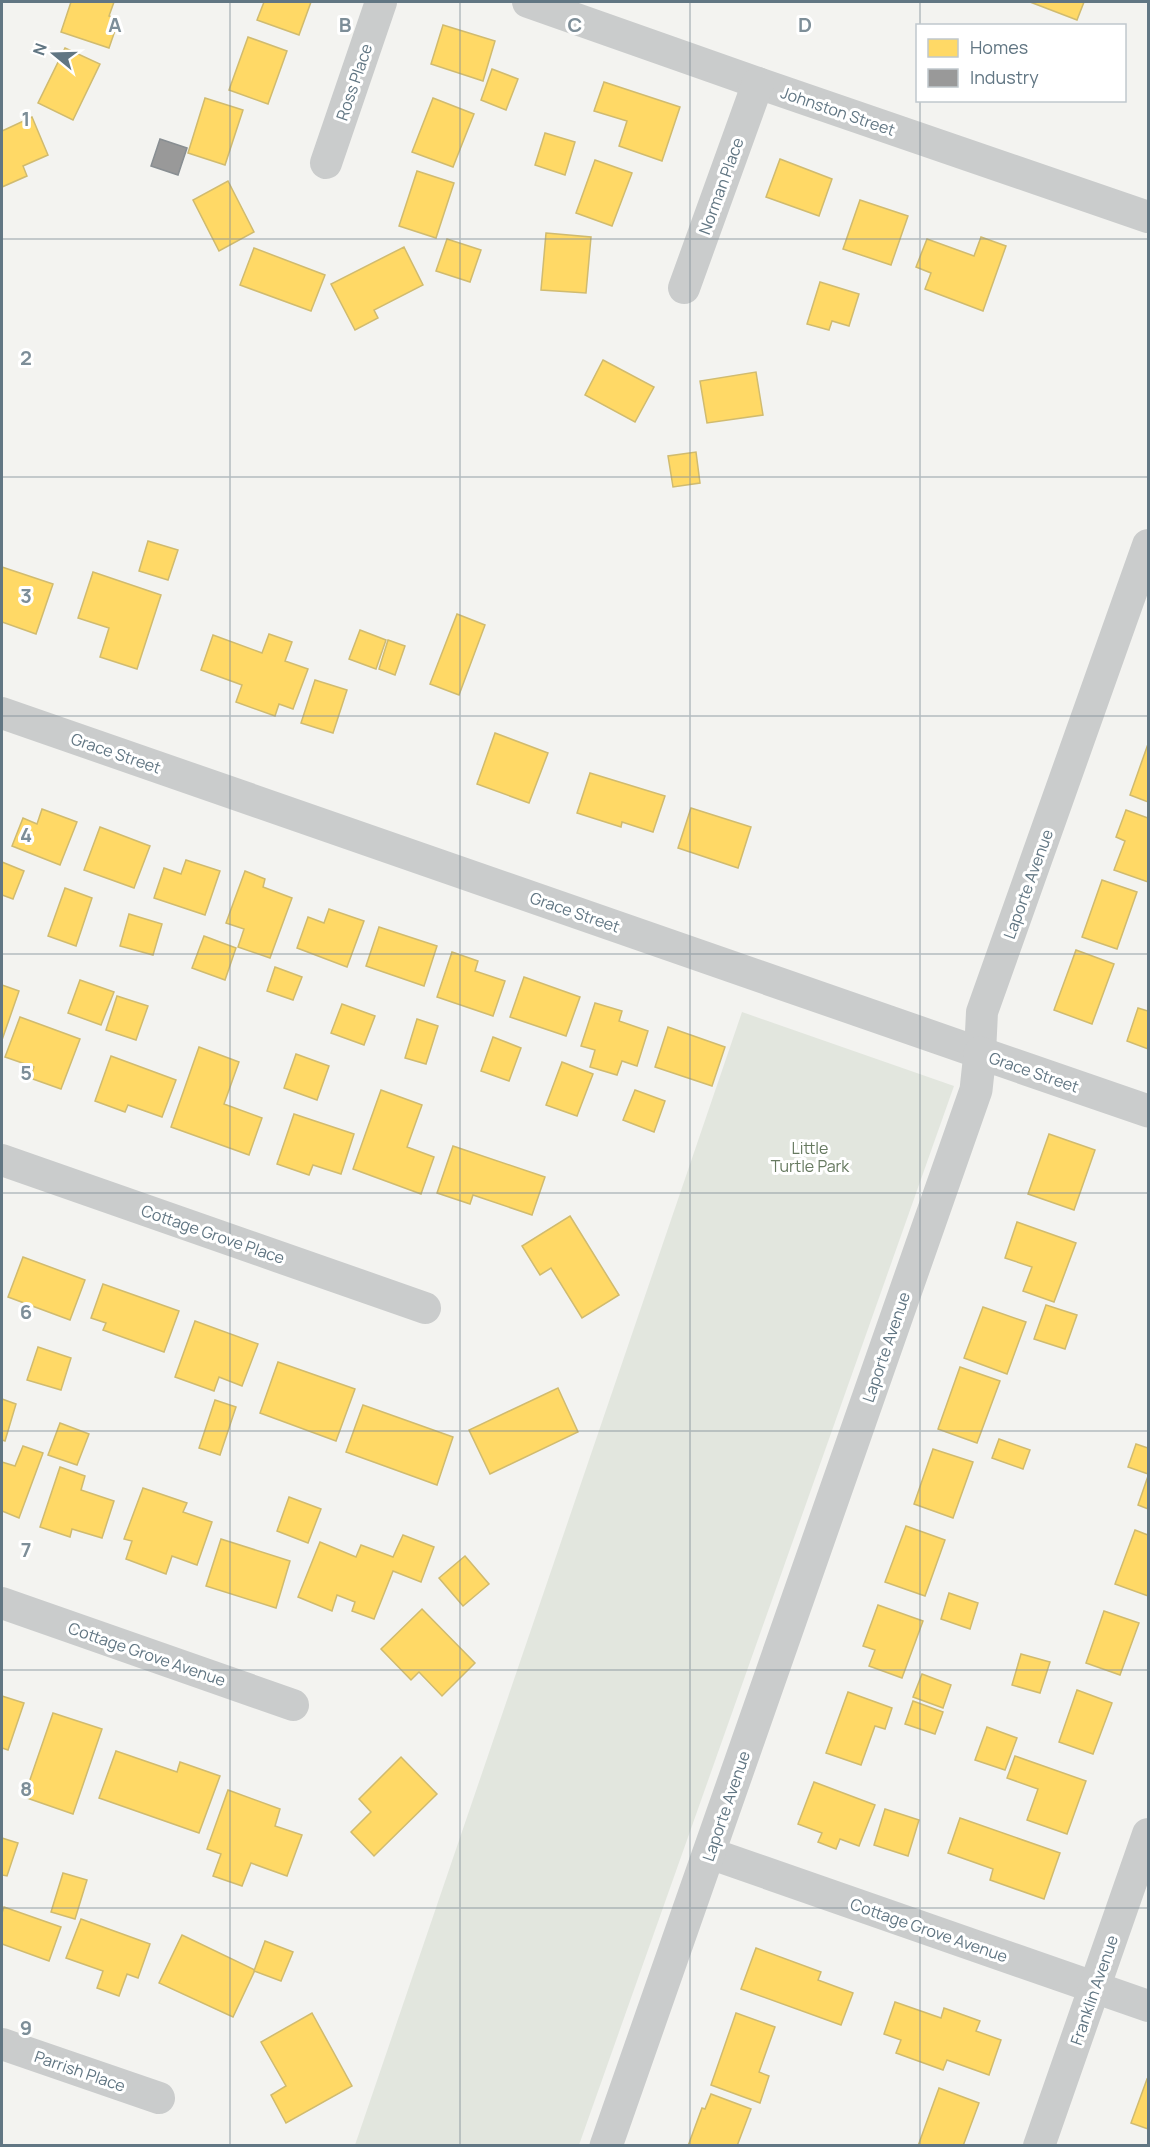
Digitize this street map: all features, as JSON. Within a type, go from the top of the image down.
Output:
[{"type":"street","name":"Ross Place","points":[[326,163],[381,2]]},
{"type":"street","name":"Johnston Street","points":[[528,2],[1149,217]]},
{"type":"street","name":"Norman Place","points":[[684,288],[758,83]]},
{"type":"street","name":"Laporte Avenue","points":[[606,2145],[976,1090],[982,1012],[1149,545]]},
{"type":"street","name":"Grace Street","points":[[2,713],[1149,1112]]},
{"type":"street","name":"Cottage Grove Place","points":[[2,1160],[424,1308]]},
{"type":"street","name":"Cottage Grove Avenue","points":[[2,1603],[293,1705]]},
{"type":"street","name":"Franklin Avenue","points":[[1039,2145],[1149,1833]]},
{"type":"street","name":"Cottage Grove Avenue","points":[[709,1853],[1149,2006]]},
{"type":"street","name":"Parrish Place","points":[[2,2044],[159,2098]]},
{"type":"green space","name":"Little Turtle Park","points":[[742,1012],[954,1086],[579,2145],[355,2145]]},
{"type":"building: Homes","points":[[71,2],[114,2],[109,16],[119,19],[109,48],[61,32]]},
{"type":"building: Homes","points":[[264,2],[311,2],[299,35],[257,20]]},
{"type":"building: Homes","points":[[1030,2],[1084,2],[1077,20]]},
{"type":"building: Homes","points":[[443,25],[495,41],[483,81],[431,64]]},
{"type":"building: Homes","points":[[248,37],[287,51],[268,104],[229,90]]},
{"type":"building: Homes","points":[[65,48],[100,64],[73,120],[38,103]]},
{"type":"building: Homes","points":[[492,69],[518,79],[506,110],[481,100]]},
{"type":"building: Homes","points":[[604,82],[680,107],[662,161],[619,146],[627,121],[594,111]]},
{"type":"building: Homes","points":[[205,98],[243,110],[225,165],[188,153]]},
{"type":"building: Homes","points":[[433,98],[474,114],[453,167],[412,152]]},
{"type":"building: Homes","points":[[32,117],[48,155],[23,166],[27,176],[2,187],[2,131]]},
{"type":"building: Homes","points":[[545,133],[575,142],[565,175],[535,165]]},
{"type":"building: Homes","points":[[780,159],[832,179],[819,216],[766,197]]},
{"type":"building: Homes","points":[[595,160],[632,173],[612,226],[576,213]]},
{"type":"building: Homes","points":[[417,171],[454,183],[436,238],[399,226]]},
{"type":"building: Homes","points":[[228,181],[254,232],[219,251],[193,200]]},
{"type":"building: Homes","points":[[860,200],[908,216],[891,265],[843,249]]},
{"type":"building: Homes","points":[[546,233],[591,237],[586,293],[541,290]]},
{"type":"building: Homes","points":[[981,237],[1006,246],[983,311],[925,289],[931,273],[916,267],[927,239],[974,256]]},
{"type":"building: Homes","points":[[447,239],[481,250],[470,282],[436,271]]},
{"type":"building: Homes","points":[[404,247],[423,285],[374,310],[378,318],[355,330],[331,284]]},
{"type":"building: Homes","points":[[254,248],[325,275],[311,311],[240,285]]},
{"type":"building: Homes","points":[[820,282],[859,294],[849,326],[832,321],[829,330],[807,324]]},
{"type":"building: Homes","points":[[603,360],[654,387],[635,422],[585,395]]},
{"type":"building: Homes","points":[[756,372],[763,415],[707,423],[700,381]]},
{"type":"building: Homes","points":[[696,452],[700,483],[673,487],[668,456]]},
{"type":"building: Homes","points":[[148,541],[178,550],[168,580],[139,571]]},
{"type":"building: Homes","points":[[2,567],[53,584],[36,634],[2,622]]},
{"type":"building: Homes","points":[[93,572],[161,595],[137,669],[100,657],[109,628],[78,618]]},
{"type":"building: Homes","points":[[457,614],[485,625],[459,695],[430,684]]},
{"type":"building: Homes","points":[[360,630],[386,640],[376,669],[349,659]]},
{"type":"building: Homes","points":[[269,634],[292,642],[285,661],[308,669],[293,709],[279,704],[275,716],[236,702],[242,685],[201,670],[213,635],[262,653]]},
{"type":"building: Homes","points":[[388,640],[405,646],[395,675],[379,669]]},
{"type":"building: Homes","points":[[315,680],[347,690],[333,733],[301,723]]},
{"type":"building: Homes","points":[[495,733],[548,753],[529,803],[477,784]]},
{"type":"building: Homes","points":[[1148,744],[1148,802],[1130,795]]},
{"type":"building: Homes","points":[[590,773],[665,796],[653,832],[622,822],[621,827],[577,813]]},
{"type":"building: Homes","points":[[691,808],[751,827],[738,868],[678,848]]},
{"type":"building: Homes","points":[[42,809],[77,822],[60,865],[12,846],[23,818],[37,824]]},
{"type":"building: Homes","points":[[1126,810],[1148,818],[1148,882],[1114,870],[1125,841],[1116,837]]},
{"type":"building: Homes","points":[[100,827],[150,846],[134,888],[84,870]]},
{"type":"building: Homes","points":[[186,860],[220,871],[205,915],[154,898],[164,868],[181,874]]},
{"type":"building: Homes","points":[[2,862],[24,871],[13,899],[2,895]]},
{"type":"building: Homes","points":[[245,871],[265,879],[263,887],[292,898],[270,958],[238,947],[244,929],[226,923]]},
{"type":"building: Homes","points":[[1102,880],[1137,892],[1117,949],[1082,937]]},
{"type":"building: Homes","points":[[65,888],[92,898],[76,946],[48,936]]},
{"type":"building: Homes","points":[[329,909],[364,921],[347,967],[297,948],[308,917],[324,923]]},
{"type":"building: Homes","points":[[129,914],[162,924],[153,955],[120,946]]},
{"type":"building: Homes","points":[[379,927],[437,946],[424,986],[366,966]]},
{"type":"building: Homes","points":[[204,936],[236,948],[225,980],[192,968]]},
{"type":"building: Homes","points":[[1076,950],[1114,964],[1092,1024],[1054,1010]]},
{"type":"building: Homes","points":[[452,952],[478,961],[475,971],[505,981],[493,1016],[437,997]]},
{"type":"building: Homes","points":[[275,967],[302,977],[293,1000],[267,991]]},
{"type":"building: Homes","points":[[524,977],[580,997],[566,1036],[510,1017]]},
{"type":"building: Homes","points":[[80,980],[114,992],[101,1025],[68,1013]]},
{"type":"building: Homes","points":[[2,985],[19,991],[2,1040]]},
{"type":"building: Homes","points":[[117,996],[148,1006],[136,1040],[106,1030]]},
{"type":"building: Homes","points":[[595,1003],[622,1011],[619,1021],[648,1031],[637,1066],[622,1061],[617,1075],[590,1067],[595,1050],[581,1046]]},
{"type":"building: Homes","points":[[342,1004],[375,1016],[364,1045],[331,1033]]},
{"type":"building: Homes","points":[[1138,1008],[1148,1011],[1148,1049],[1127,1041]]},
{"type":"building: Homes","points":[[20,1017],[80,1039],[61,1089],[30,1078],[34,1067],[5,1057]]},
{"type":"building: Homes","points":[[417,1019],[438,1026],[426,1064],[405,1058]]},
{"type":"building: Homes","points":[[668,1027],[725,1047],[712,1086],[655,1067]]},
{"type":"building: Homes","points":[[493,1037],[521,1048],[509,1081],[481,1071]]},
{"type":"building: Homes","points":[[199,1047],[239,1062],[224,1104],[262,1118],[249,1155],[171,1127]]},
{"type":"building: Homes","points":[[296,1054],[329,1066],[317,1100],[284,1088]]},
{"type":"building: Homes","points":[[111,1056],[176,1080],[162,1117],[128,1105],[125,1112],[95,1101]]},
{"type":"building: Homes","points":[[562,1062],[593,1074],[577,1116],[546,1105]]},
{"type":"building: Homes","points":[[381,1090],[422,1105],[407,1147],[434,1157],[421,1194],[353,1169]]},
{"type":"building: Homes","points":[[635,1090],[665,1101],[654,1132],[623,1120]]},
{"type":"building: Homes","points":[[294,1114],[354,1134],[341,1174],[313,1165],[309,1175],[277,1164]]},
{"type":"building: Homes","points":[[1049,1134],[1095,1150],[1074,1210],[1028,1194]]},
{"type":"building: Homes","points":[[453,1146],[545,1177],[532,1215],[473,1195],[470,1204],[437,1193]]},
{"type":"building: Homes","points":[[570,1216],[619,1295],[582,1318],[551,1268],[540,1275],[522,1246]]},
{"type":"building: Homes","points":[[1017,1222],[1076,1243],[1054,1302],[1023,1291],[1032,1267],[1005,1258]]},
{"type":"building: Homes","points":[[23,1257],[85,1280],[70,1320],[8,1297]]},
{"type":"building: Homes","points":[[103,1284],[179,1311],[164,1352],[103,1330],[106,1323],[91,1318]]},
{"type":"building: Homes","points":[[1046,1305],[1077,1315],[1065,1349],[1034,1339]]},
{"type":"building: Homes","points":[[983,1307],[1026,1322],[1007,1374],[964,1358]]},
{"type":"building: Homes","points":[[195,1321],[258,1344],[242,1386],[219,1377],[214,1391],[175,1377]]},
{"type":"building: Homes","points":[[38,1347],[71,1358],[61,1390],[27,1380]]},
{"type":"building: Homes","points":[[278,1362],[355,1389],[336,1441],[260,1413]]},
{"type":"building: Homes","points":[[960,1367],[1000,1381],[977,1443],[938,1429]]},
{"type":"building: Homes","points":[[558,1388],[578,1432],[490,1474],[469,1430]]},
{"type":"building: Homes","points":[[2,1399],[16,1404],[5,1441],[2,1440]]},
{"type":"building: Homes","points":[[215,1400],[236,1407],[220,1455],[199,1448]]},
{"type":"building: Homes","points":[[363,1405],[453,1437],[437,1485],[346,1452]]},
{"type":"building: Homes","points":[[60,1423],[89,1434],[77,1465],[48,1455]]},
{"type":"building: Homes","points":[[999,1439],[1030,1450],[1023,1469],[992,1458]]},
{"type":"building: Homes","points":[[1136,1444],[1148,1448],[1148,1474],[1128,1467]]},
{"type":"building: Homes","points":[[23,1446],[43,1453],[19,1518],[2,1511],[2,1462],[15,1466]]},
{"type":"building: Homes","points":[[933,1449],[973,1462],[953,1518],[914,1504]]},
{"type":"building: Homes","points":[[60,1467],[85,1476],[81,1490],[114,1501],[102,1538],[72,1529],[70,1537],[40,1527]]},
{"type":"building: Homes","points":[[1148,1476],[1148,1509],[1138,1505]]},
{"type":"building: Homes","points":[[143,1488],[187,1503],[183,1512],[212,1522],[197,1565],[172,1556],[166,1574],[126,1559],[132,1541],[124,1539]]},
{"type":"building: Homes","points":[[289,1497],[321,1509],[308,1543],[277,1531]]},
{"type":"building: Homes","points":[[906,1526],[945,1540],[925,1596],[885,1582]]},
{"type":"building: Homes","points":[[1135,1530],[1148,1535],[1148,1596],[1115,1584]]},
{"type":"building: Homes","points":[[403,1535],[434,1547],[421,1582],[393,1571],[374,1619],[352,1611],[355,1602],[337,1595],[332,1611],[298,1597],[320,1542],[356,1557],[361,1545],[393,1557]]},
{"type":"building: Homes","points":[[221,1539],[290,1561],[276,1608],[206,1586]]},
{"type":"building: Homes","points":[[465,1556],[489,1584],[463,1606],[439,1578]]},
{"type":"building: Homes","points":[[949,1593],[978,1603],[970,1629],[941,1619]]},
{"type":"building: Homes","points":[[878,1605],[923,1621],[902,1678],[869,1666],[875,1650],[863,1646]]},
{"type":"building: Homes","points":[[422,1609],[475,1663],[442,1696],[419,1672],[411,1680],[381,1649]]},
{"type":"building: Homes","points":[[1104,1611],[1139,1623],[1120,1675],[1086,1663]]},
{"type":"building: Homes","points":[[1021,1654],[1050,1662],[1040,1693],[1012,1685]]},
{"type":"building: Homes","points":[[922,1674],[951,1685],[943,1708],[913,1697]]},
{"type":"building: Homes","points":[[1077,1690],[1112,1703],[1093,1754],[1059,1742]]},
{"type":"building: Homes","points":[[848,1692],[892,1708],[885,1729],[875,1726],[861,1765],[826,1753]]},
{"type":"building: Homes","points":[[2,1696],[24,1703],[8,1750],[2,1748]]},
{"type":"building: Homes","points":[[913,1701],[943,1712],[935,1734],[905,1724]]},
{"type":"building: Homes","points":[[53,1713],[102,1729],[73,1814],[24,1797]]},
{"type":"building: Homes","points":[[987,1727],[1017,1738],[1005,1770],[975,1760]]},
{"type":"building: Homes","points":[[116,1751],[177,1772],[180,1762],[220,1776],[199,1833],[99,1798]]},
{"type":"building: Homes","points":[[1015,1756],[1086,1781],[1067,1834],[1027,1820],[1038,1789],[1007,1778]]},
{"type":"building: Homes","points":[[401,1757],[437,1794],[374,1856],[351,1832],[371,1812],[359,1799]]},
{"type":"building: Homes","points":[[814,1782],[875,1805],[859,1846],[840,1839],[836,1849],[818,1842],[822,1833],[798,1824]]},
{"type":"building: Homes","points":[[228,1790],[280,1809],[275,1826],[302,1835],[287,1876],[251,1863],[242,1886],[213,1876],[221,1854],[207,1849]]},
{"type":"building: Homes","points":[[885,1809],[919,1820],[908,1856],[874,1845]]},
{"type":"building: Homes","points":[[960,1818],[1060,1853],[1044,1899],[990,1880],[993,1869],[948,1853]]},
{"type":"building: Homes","points":[[2,1838],[18,1843],[7,1876],[2,1875]]},
{"type":"building: Homes","points":[[63,1873],[87,1880],[75,1919],[51,1912]]},
{"type":"building: Homes","points":[[4,1907],[61,1927],[49,1961],[2,1944]]},
{"type":"building: Homes","points":[[81,1919],[150,1944],[138,1978],[127,1974],[119,1996],[97,1988],[103,1971],[66,1958]]},
{"type":"building: Homes","points":[[182,1935],[255,1970],[233,2017],[159,1983]]},
{"type":"building: Homes","points":[[265,1941],[293,1952],[281,1981],[254,1971]]},
{"type":"building: Homes","points":[[756,1948],[821,1972],[818,1980],[853,1993],[841,2025],[741,1989]]},
{"type":"building: Homes","points":[[895,2002],[941,2018],[944,2008],[980,2021],[976,2031],[1001,2040],[989,2075],[947,2060],[943,2070],[896,2053],[901,2040],[884,2034]]},
{"type":"building: Homes","points":[[312,2013],[352,2086],[286,2123],[271,2095],[286,2086],[261,2042]]},
{"type":"building: Homes","points":[[736,2013],[775,2027],[759,2072],[769,2076],[760,2103],[711,2085]]},
{"type":"building: Homes","points":[[1148,2080],[1148,2129],[1131,2123]]},
{"type":"building: Homes","points":[[939,2088],[979,2103],[963,2146],[918,2146]]},
{"type":"building: Homes","points":[[711,2094],[751,2109],[737,2146],[688,2146],[702,2108],[705,2109]]},
{"type":"building: Industry","points":[[160,139],[187,148],[178,175],[151,166]]}]
